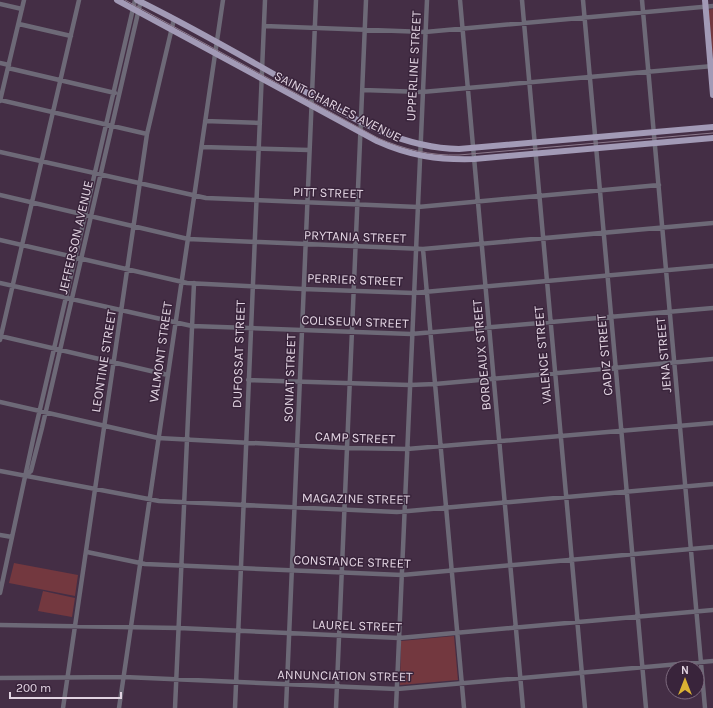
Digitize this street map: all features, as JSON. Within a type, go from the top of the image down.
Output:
[{"type":"main road","name":"SAINT CHARLES AVENUE","points":[[117,0],[361,133],[389,146],[420,156],[434,159],[474,159],[713,138]]},
{"type":"main road","name":"SAINT CHARLES AVENUE","points":[[138,0],[361,122],[395,138],[420,145],[446,148],[473,148],[713,127]]},
{"type":"main road","points":[[705,3],[712,66],[713,95]]},
{"type":"street","points":[[24,0],[0,101],[147,134]]},
{"type":"street","points":[[79,0],[0,337],[60,349],[168,375]]},
{"type":"street","name":"JEFFERSON AVENUE","points":[[98,175],[112,126],[138,0]]},
{"type":"street","name":"VALMONT STREET","points":[[119,708],[223,0]]},
{"type":"street","name":"DUFOSSAT STREET","points":[[234,708],[265,0]]},
{"type":"street","name":"SONIAT STREET","points":[[286,708],[306,202],[316,0]]},
{"type":"street","points":[[336,708],[366,0]]},
{"type":"street","name":"UPPERLINE STREET","points":[[396,708],[411,334],[427,0]]},
{"type":"street","name":"BORDEAUX STREET","points":[[460,0],[523,708]]},
{"type":"street","name":"VALENCE STREET","points":[[522,0],[585,708]]},
{"type":"street","name":"CADIZ STREET","points":[[583,0],[646,708]]},
{"type":"street","name":"JENA STREET","points":[[642,0],[701,660]]},
{"type":"street","points":[[264,26],[425,32],[643,12],[705,3],[713,6]]},
{"type":"street","points":[[0,4],[22,8]]},
{"type":"street","name":"JEFFERSON AVENUE","points":[[0,593],[26,476],[31,471],[54,348],[66,298],[79,257],[89,216],[113,92],[136,10]]},
{"type":"street","name":"LEONTINE STREET","points":[[63,708],[147,134],[174,19]]},
{"type":"street","points":[[19,24],[71,36]]},
{"type":"street","points":[[0,63],[8,67],[119,94]]},
{"type":"street","points":[[363,90],[422,92],[712,66]]},
{"type":"street","points":[[205,121],[260,123]]},
{"type":"street","points":[[202,147],[309,150]]},
{"type":"street","name":"PITT STREET","points":[[0,152],[194,196],[256,200],[418,207],[659,185]]},
{"type":"street","name":"PRYTANIA STREET","points":[[0,195],[188,238],[254,243],[423,249],[713,223]]},
{"type":"street","name":"PERRIER STREET","points":[[0,240],[128,268],[181,282],[354,290],[413,292],[713,266]]},
{"type":"street","points":[[423,249],[464,708]]},
{"type":"street","name":"JEFFERSON AVENUE","points":[[43,411],[72,299],[79,257]]},
{"type":"street","name":"COLISEUM STREET","points":[[0,283],[192,326],[352,332],[411,334],[713,308]]},
{"type":"street","points":[[175,708],[194,283]]},
{"type":"street","points":[[248,380],[410,385],[435,384],[713,359]]},
{"type":"street","name":"CAMP STREET","points":[[0,402],[158,438],[187,441],[347,448],[407,449],[440,447],[713,423]]},
{"type":"street","name":"MAGAZINE STREET","points":[[0,471],[150,500],[184,503],[404,511],[713,484]]},
{"type":"street","points":[[0,535],[12,537]]},
{"type":"street","name":"CONSTANCE STREET","points":[[87,552],[141,563],[182,566],[402,575],[713,547]]},
{"type":"street","name":"LAUREL STREET","points":[[0,625],[179,628],[399,638],[713,610]]},
{"type":"street","name":"ANNUNCIATION STREET","points":[[0,678],[124,677],[397,689],[665,665]]},
{"type":"shaded area","points":[[713,9],[713,61],[707,10]]},
{"type":"shaded area","points":[[14,563],[78,575],[75,596],[9,583]]},
{"type":"shaded area","points":[[43,591],[75,598],[72,617],[38,611]]},
{"type":"shaded area","points":[[454,636],[458,680],[400,685],[401,641]]},
{"type":"tram line","points":[[125,0],[378,138],[417,151],[459,155],[713,133]]}]
